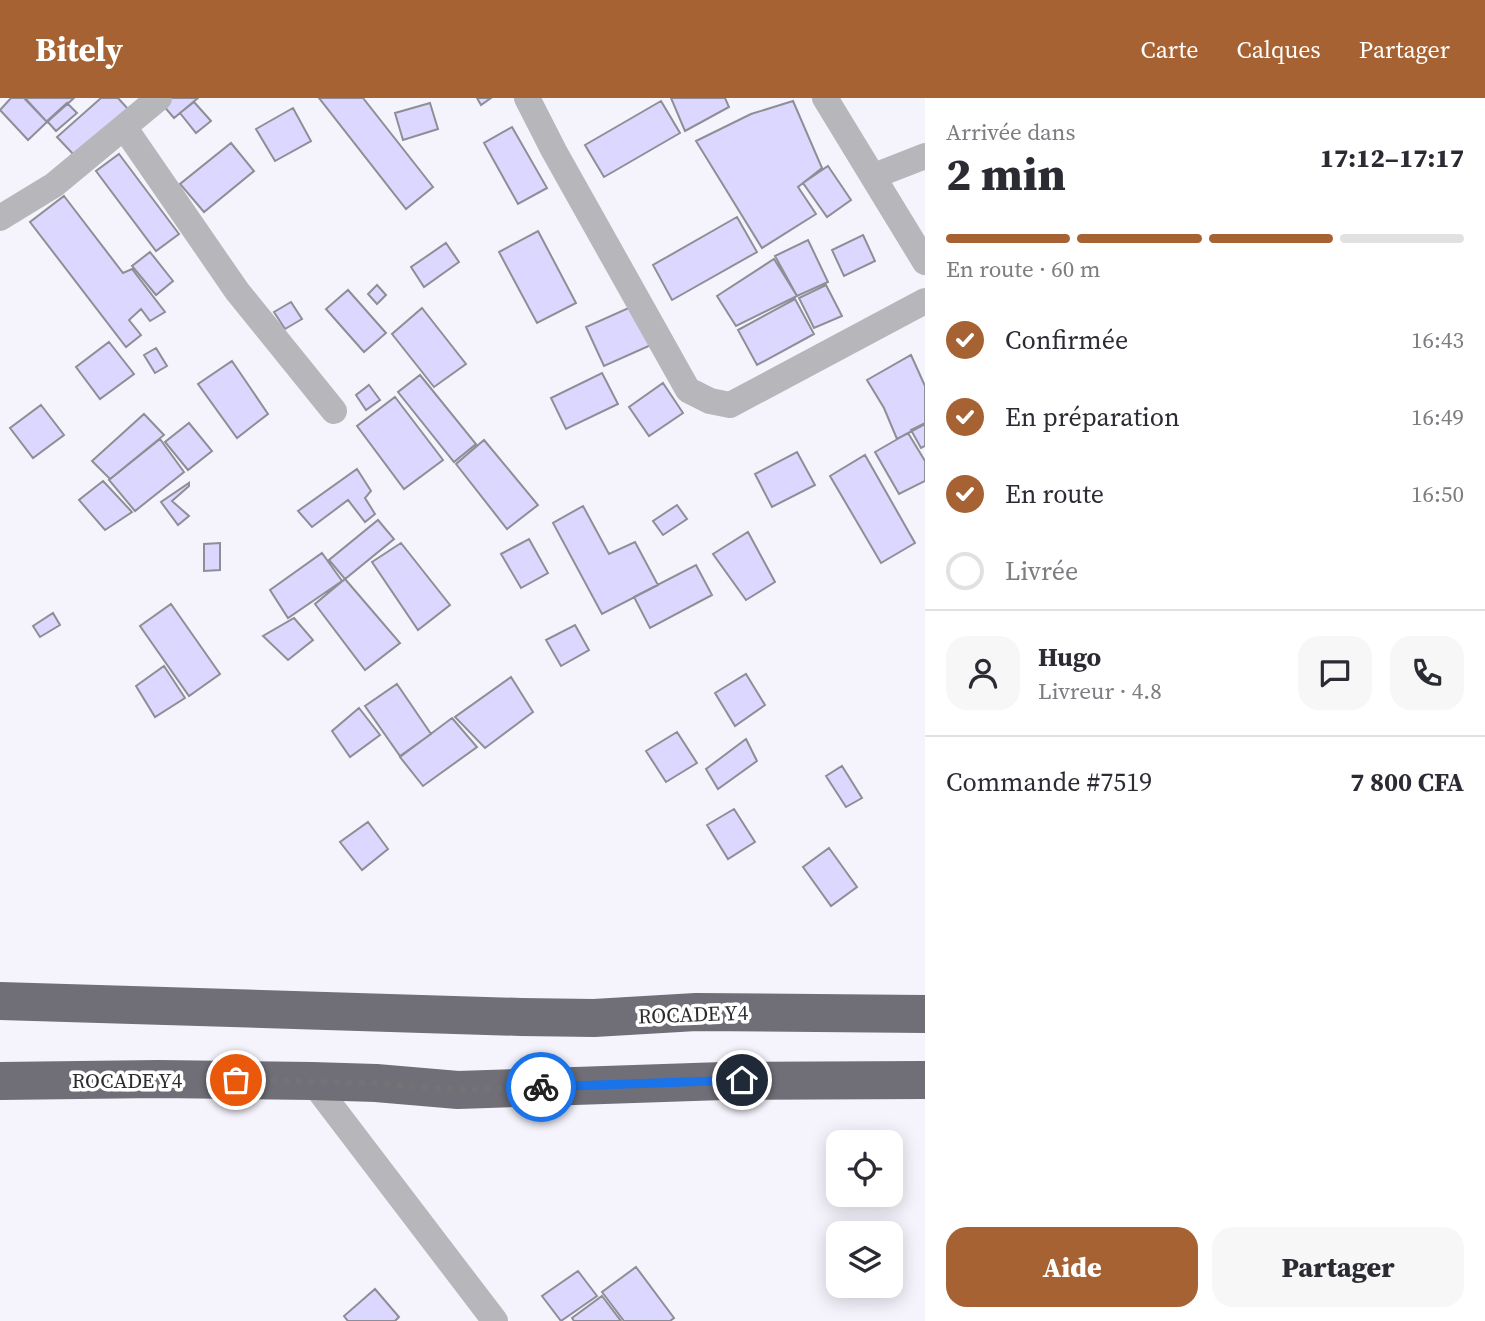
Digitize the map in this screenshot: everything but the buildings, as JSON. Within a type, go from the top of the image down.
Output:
[{"type":"highway","name":"ROCADE Y4","points":[[0,1001],[533,1018],[594,1018],[696,1012],[925,1014]]},
{"type":"highway","name":"ROCADE Y4","points":[[0,1082],[159,1079],[376,1083],[458,1090],[723,1081],[925,1080]]},
{"type":"street","points":[[0,218],[54,185],[159,98]]},
{"type":"street","points":[[527,98],[688,390],[699,396],[730,405],[925,301]]},
{"type":"street","points":[[825,98],[925,262]]},
{"type":"street","points":[[124,127],[237,291],[334,411]]},
{"type":"street","points":[[874,176],[925,156]]},
{"type":"street","points":[[313,1082],[495,1321]]},
{"type":"way so far","points":[[236,1080],[376,1083],[458,1090],[541,1087]]},
{"type":"route","points":[[541,1087],[742,1080]]}]
